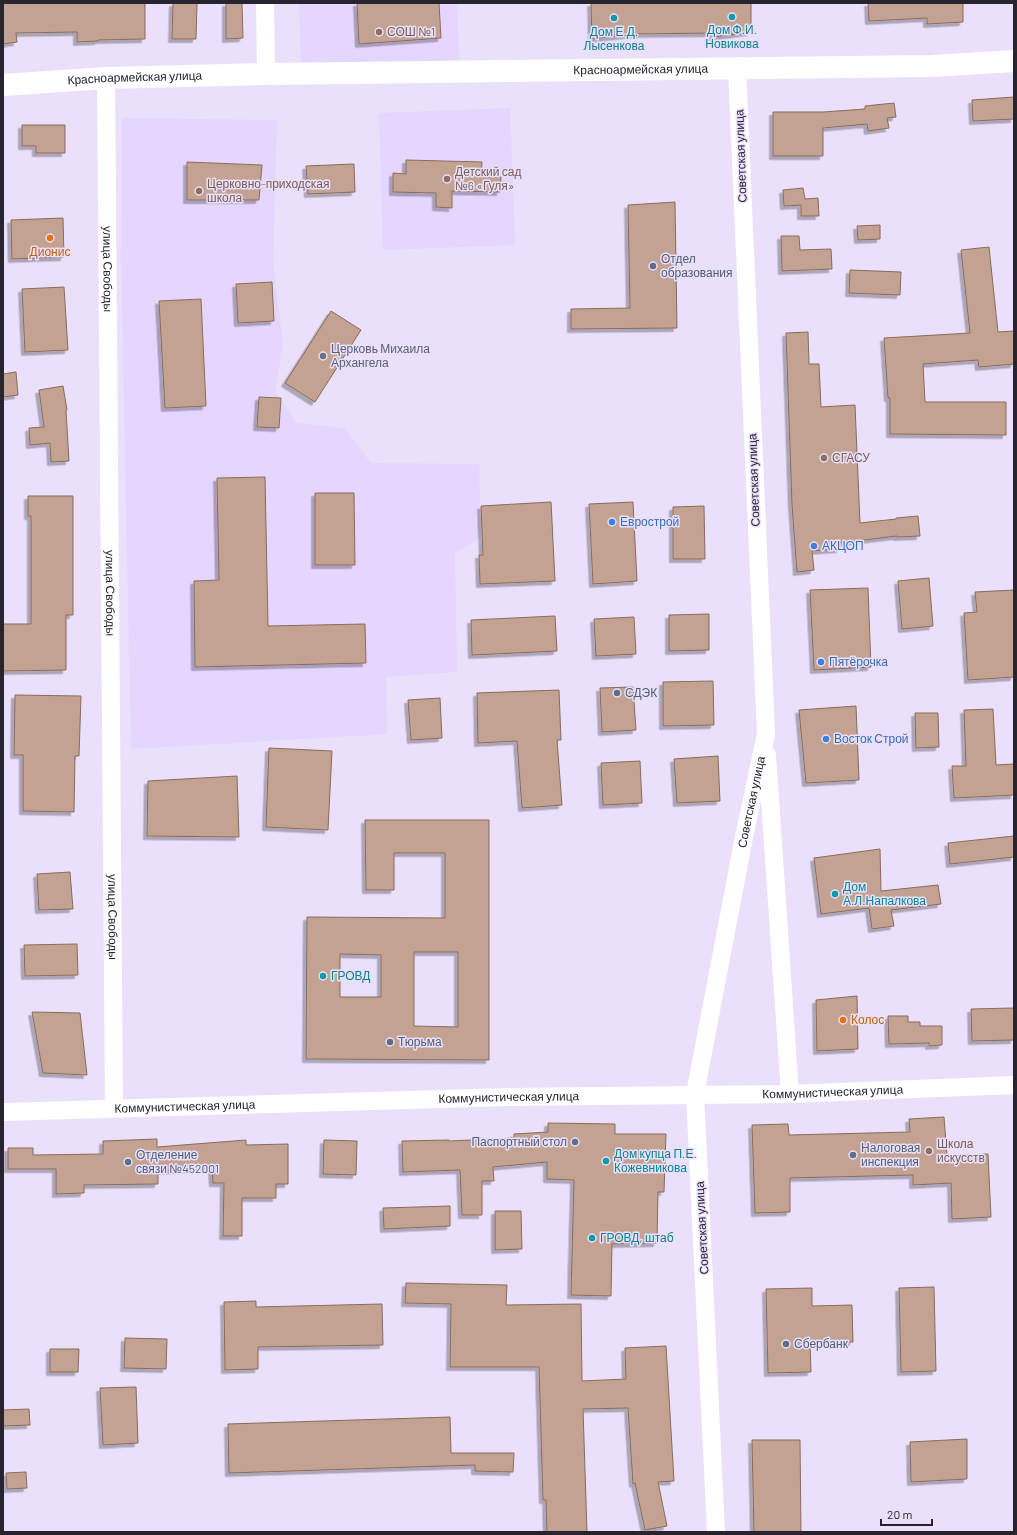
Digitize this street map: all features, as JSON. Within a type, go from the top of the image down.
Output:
[{"type":"main road","name":"Красноармейская улица","points":[[3,85],[106,78],[266,74],[933,66],[1014,61]]},
{"type":"street","points":[[265,3],[266,74]]},
{"type":"street","name":"Советская улица","points":[[716,1532],[695,1094],[744,837],[766,734],[737,68]]},
{"type":"street","name":"улица Свободы","points":[[106,78],[114,1108]]},
{"type":"street","points":[[766,734],[790,1094]]},
{"type":"street","name":"Коммунистическая улица","points":[[3,1112],[508,1097],[790,1094],[1014,1086]]},
{"type":"shaded area","name":"СОШ №1","points":[[299,3],[457,3],[459,61],[301,67]]},
{"type":"shaded area","name":"Детский сад №6 «Гуля»","points":[[510,108],[515,245],[383,250],[379,113]]},
{"type":"shaded area","points":[[122,118],[277,120],[273,261],[283,344],[275,392],[297,423],[345,428],[371,463],[479,464],[481,537],[455,553],[457,672],[386,677],[387,734],[131,749],[121,262]]},
{"type":"building","points":[[3,3],[145,3],[145,39],[77,42],[77,32],[16,33],[17,42],[3,44]]},
{"type":"building","points":[[173,3],[197,3],[196,39],[172,39]]},
{"type":"building","points":[[226,3],[242,3],[243,38],[226,39]]},
{"type":"building","points":[[357,3],[439,3],[441,38],[359,44]]},
{"type":"building","points":[[591,3],[751,3],[751,32],[713,37],[713,33],[636,34],[592,39]]},
{"type":"building","points":[[868,3],[963,3],[963,22],[927,24],[927,18],[869,21]]},
{"type":"building","points":[[1014,97],[1014,119],[973,121],[972,100]]},
{"type":"building","points":[[894,103],[896,117],[887,118],[889,128],[868,131],[867,124],[823,128],[823,156],[773,156],[773,112],[823,112],[865,109],[865,106]]},
{"type":"building","points":[[22,125],[65,125],[65,153],[36,153],[36,146],[22,146]]},
{"type":"building","points":[[406,160],[482,162],[481,177],[501,177],[500,192],[452,191],[452,208],[436,207],[436,193],[393,192],[393,173],[406,174]]},
{"type":"building","points":[[187,162],[262,165],[259,200],[187,200]]},
{"type":"building","points":[[354,164],[355,192],[308,194],[306,166]]},
{"type":"building","points":[[803,188],[805,199],[818,198],[819,216],[801,216],[801,205],[784,206],[783,190]]},
{"type":"building","name":"Отдел образования","points":[[675,202],[677,328],[571,329],[571,309],[630,308],[628,205]]},
{"type":"building","points":[[63,218],[64,257],[12,259],[11,220]]},
{"type":"building","points":[[880,225],[880,239],[858,240],[857,226]]},
{"type":"building","points":[[781,236],[799,236],[800,250],[831,249],[832,269],[782,271]]},
{"type":"building","points":[[989,247],[998,332],[1014,331],[1014,364],[979,367],[978,360],[923,364],[925,402],[1006,402],[1006,435],[890,434],[890,398],[888,398],[884,338],[970,333],[961,250]]},
{"type":"building","points":[[850,270],[901,272],[900,295],[849,293]]},
{"type":"building","points":[[272,282],[274,321],[238,323],[236,284]]},
{"type":"building","points":[[64,287],[68,350],[25,352],[22,289]]},
{"type":"building","points":[[201,299],[206,406],[165,408],[159,301]]},
{"type":"building","name":"Церковь Михаила Архангела","points":[[331,311],[361,330],[315,402],[285,383]]},
{"type":"building","points":[[808,332],[809,364],[819,364],[821,407],[855,405],[860,523],[918,516],[920,536],[897,536],[839,543],[840,549],[812,551],[814,570],[797,572],[792,505],[786,333]]},
{"type":"building","points":[[16,372],[18,395],[3,397],[3,374]]},
{"type":"building","points":[[63,386],[67,410],[69,461],[51,462],[50,443],[30,445],[29,428],[44,427],[39,390]]},
{"type":"building","points":[[259,397],[281,398],[279,428],[257,427]]},
{"type":"building","points":[[265,477],[268,626],[365,624],[366,663],[195,667],[194,581],[219,580],[217,478]]},
{"type":"building","points":[[315,493],[354,493],[355,565],[315,565]]},
{"type":"building","points":[[28,496],[73,496],[73,615],[66,615],[66,670],[3,671],[3,624],[31,624],[31,516],[28,516]]},
{"type":"building","points":[[551,502],[555,581],[480,584],[479,555],[483,555],[481,506]]},
{"type":"building","points":[[633,502],[637,581],[593,584],[589,504]]},
{"type":"building","points":[[704,506],[705,559],[673,559],[673,507]]},
{"type":"building","points":[[929,578],[933,626],[902,629],[898,581]]},
{"type":"building","points":[[868,588],[871,667],[814,670],[810,590]]},
{"type":"building","points":[[1014,590],[1014,677],[968,680],[964,613],[977,612],[975,592]]},
{"type":"building","points":[[709,614],[709,650],[669,651],[669,615]]},
{"type":"building","points":[[555,616],[557,651],[472,655],[471,620]]},
{"type":"building","points":[[634,617],[636,654],[596,656],[594,619]]},
{"type":"building","points":[[713,681],[714,725],[663,726],[663,682]]},
{"type":"building","points":[[633,687],[636,730],[602,732],[600,688]]},
{"type":"building","points":[[559,690],[561,740],[557,740],[562,805],[522,808],[517,741],[478,743],[477,693]]},
{"type":"building","points":[[15,695],[81,696],[79,756],[75,756],[74,812],[23,811],[23,755],[14,755]]},
{"type":"building","points":[[440,698],[442,738],[411,740],[408,700]]},
{"type":"building","points":[[856,706],[859,780],[806,783],[799,710]]},
{"type":"building","points":[[993,709],[996,765],[1014,764],[1014,795],[954,798],[952,766],[966,766],[964,710]]},
{"type":"building","points":[[915,713],[938,713],[939,747],[916,748]]},
{"type":"building","points":[[269,748],[332,751],[328,830],[266,827]]},
{"type":"building","points":[[718,756],[720,801],[677,803],[674,759]]},
{"type":"building","points":[[640,761],[642,803],[603,805],[601,763]]},
{"type":"building","points":[[237,776],[239,837],[147,836],[148,781]]},
{"type":"building","name":"ГРОВД","points":[[365,820],[489,820],[489,1060],[306,1059],[307,917],[445,918],[445,853],[394,853],[394,890],[366,890]],"holes":[[[414,952],[458,952],[458,1027],[414,1026]],[[340,954],[381,955],[381,997],[340,997]]]},
{"type":"building","points":[[1014,836],[1014,857],[950,864],[948,843]]},
{"type":"building","points":[[880,849],[881,891],[938,885],[941,904],[891,910],[894,926],[872,929],[869,908],[821,914],[814,858]]},
{"type":"building","points":[[70,872],[73,909],[39,910],[37,874]]},
{"type":"building","points":[[77,944],[78,975],[25,976],[24,945]]},
{"type":"building","points":[[857,996],[858,1049],[817,1051],[816,1000]]},
{"type":"building","points":[[1014,1008],[1014,1040],[972,1041],[971,1009]]},
{"type":"building","points":[[32,1012],[80,1013],[87,1075],[43,1073]]},
{"type":"building","points":[[888,1016],[908,1016],[908,1022],[920,1022],[920,1026],[942,1026],[942,1045],[929,1046],[929,1043],[889,1044]]},
{"type":"building","points":[[944,1117],[947,1156],[988,1154],[991,1217],[952,1219],[951,1183],[913,1185],[913,1175],[790,1178],[790,1212],[755,1213],[752,1125],[788,1124],[789,1135],[910,1132],[909,1119]]},
{"type":"building","points":[[548,1123],[615,1124],[615,1134],[666,1134],[664,1192],[658,1192],[657,1243],[612,1244],[611,1296],[571,1295],[574,1180],[547,1179],[547,1162],[493,1167],[494,1181],[482,1181],[482,1215],[462,1215],[460,1170],[403,1172],[402,1141],[449,1141],[514,1138],[514,1134],[548,1132]]},
{"type":"building","points":[[157,1139],[157,1147],[246,1140],[246,1145],[288,1144],[288,1184],[276,1184],[276,1198],[242,1198],[242,1236],[223,1236],[224,1183],[213,1183],[212,1168],[158,1171],[158,1184],[84,1185],[84,1193],[56,1194],[56,1169],[8,1169],[8,1148],[33,1148],[33,1155],[103,1154],[103,1141]]},
{"type":"building","points":[[324,1140],[357,1141],[356,1175],[323,1174]]},
{"type":"building","points":[[450,1206],[450,1226],[384,1229],[383,1208]]},
{"type":"building","points":[[495,1211],[521,1211],[522,1249],[495,1250]]},
{"type":"building","points":[[406,1283],[507,1285],[506,1305],[581,1304],[582,1381],[626,1379],[625,1348],[666,1346],[674,1481],[658,1482],[667,1526],[645,1530],[635,1483],[633,1484],[628,1408],[583,1409],[587,1532],[547,1532],[546,1500],[543,1500],[539,1367],[450,1367],[451,1304],[405,1303]]},
{"type":"building","points":[[934,1287],[936,1371],[901,1372],[899,1288]]},
{"type":"building","points":[[812,1288],[812,1306],[852,1305],[853,1342],[810,1343],[811,1372],[768,1373],[766,1289]]},
{"type":"building","points":[[256,1301],[256,1307],[382,1304],[383,1345],[258,1347],[258,1369],[225,1370],[224,1302]]},
{"type":"building","points":[[125,1338],[167,1339],[166,1369],[124,1368]]},
{"type":"building","points":[[50,1349],[79,1349],[78,1372],[50,1372]]},
{"type":"building","points":[[136,1387],[138,1443],[103,1445],[100,1388]]},
{"type":"building","points":[[29,1409],[30,1425],[3,1426],[3,1410]]},
{"type":"building","points":[[450,1417],[451,1453],[514,1453],[513,1472],[475,1471],[475,1465],[229,1473],[228,1424]]},
{"type":"building","points":[[967,1439],[967,1479],[911,1482],[910,1442]]},
{"type":"building","points":[[752,1440],[800,1440],[801,1532],[754,1532]]},
{"type":"building","points":[[26,1472],[27,1488],[7,1489],[6,1473]]},
{"type":"place","name":"Дом Ф.И. Новикова","points":[[732,17]]},
{"type":"place","name":"Дом Е.Д. Лысенкова","points":[[614,18]]},
{"type":"place","name":"СОШ №1","points":[[379,32]]},
{"type":"place","name":"Детский сад №6 «Гуля»","points":[[447,179]]},
{"type":"place","name":"Церковно-приходская школа","points":[[199,191]]},
{"type":"place","name":"Дионис","points":[[50,238]]},
{"type":"place","name":"Отдел образования","points":[[653,266]]},
{"type":"place","name":"Церковь Михаила Архангела","points":[[323,356]]},
{"type":"place","name":"СГАСУ","points":[[824,458]]},
{"type":"place","name":"Еврострой","points":[[612,522]]},
{"type":"place","name":"АКЦОП","points":[[814,546]]},
{"type":"place","name":"Пятёрочка","points":[[821,662]]},
{"type":"place","name":"СДЭК","points":[[617,693]]},
{"type":"place","name":"Восток Строй","points":[[826,739]]},
{"type":"place","name":"Дом А.Л.Напалкова","points":[[835,894]]},
{"type":"place","name":"ГРОВД","points":[[323,976]]},
{"type":"place","name":"Колос","points":[[843,1020]]},
{"type":"place","name":"Тюрьма","points":[[390,1042]]},
{"type":"place","name":"Паспортный стол","points":[[575,1142]]},
{"type":"place","name":"Школа искусств","points":[[929,1151]]},
{"type":"place","name":"Налоговая инспекция","points":[[853,1155]]},
{"type":"place","name":"Дом купца П.Е. Кожевникова","points":[[606,1161]]},
{"type":"place","name":"Отделение связи №452001","points":[[128,1162]]},
{"type":"place","name":"ГРОВД, штаб","points":[[592,1238]]},
{"type":"place","name":"Сбербанк","points":[[786,1344]]}]
